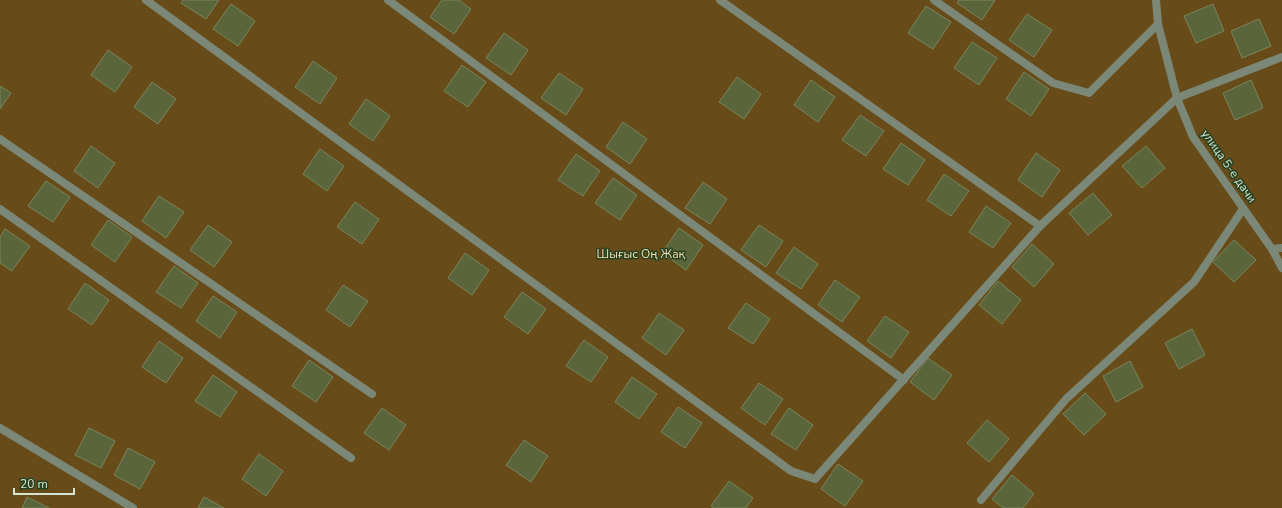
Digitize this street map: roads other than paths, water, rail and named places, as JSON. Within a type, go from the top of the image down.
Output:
[{"type":"street","points":[[146,0],[791,470],[815,479],[1040,226],[1177,98],[1282,57]]},
{"type":"street","points":[[388,0],[904,380]]},
{"type":"street","points":[[720,0],[1040,226]]},
{"type":"street","points":[[934,0],[1053,84],[1089,93],[1158,24]]},
{"type":"street","name":"улица 5-е дачи","points":[[1156,0],[1158,24],[1177,98],[1193,137],[1272,249],[1282,268]]},
{"type":"street","points":[[0,139],[372,394]]},
{"type":"street","points":[[0,209],[351,458]]},
{"type":"street","points":[[981,500],[1066,399],[1194,282],[1243,209]]},
{"type":"street","points":[[1272,249],[1282,248]]},
{"type":"street","points":[[0,428],[133,508]]},
{"type":"park label","name":"Шығыс Оң Жақ","points":[[641,254]]}]
